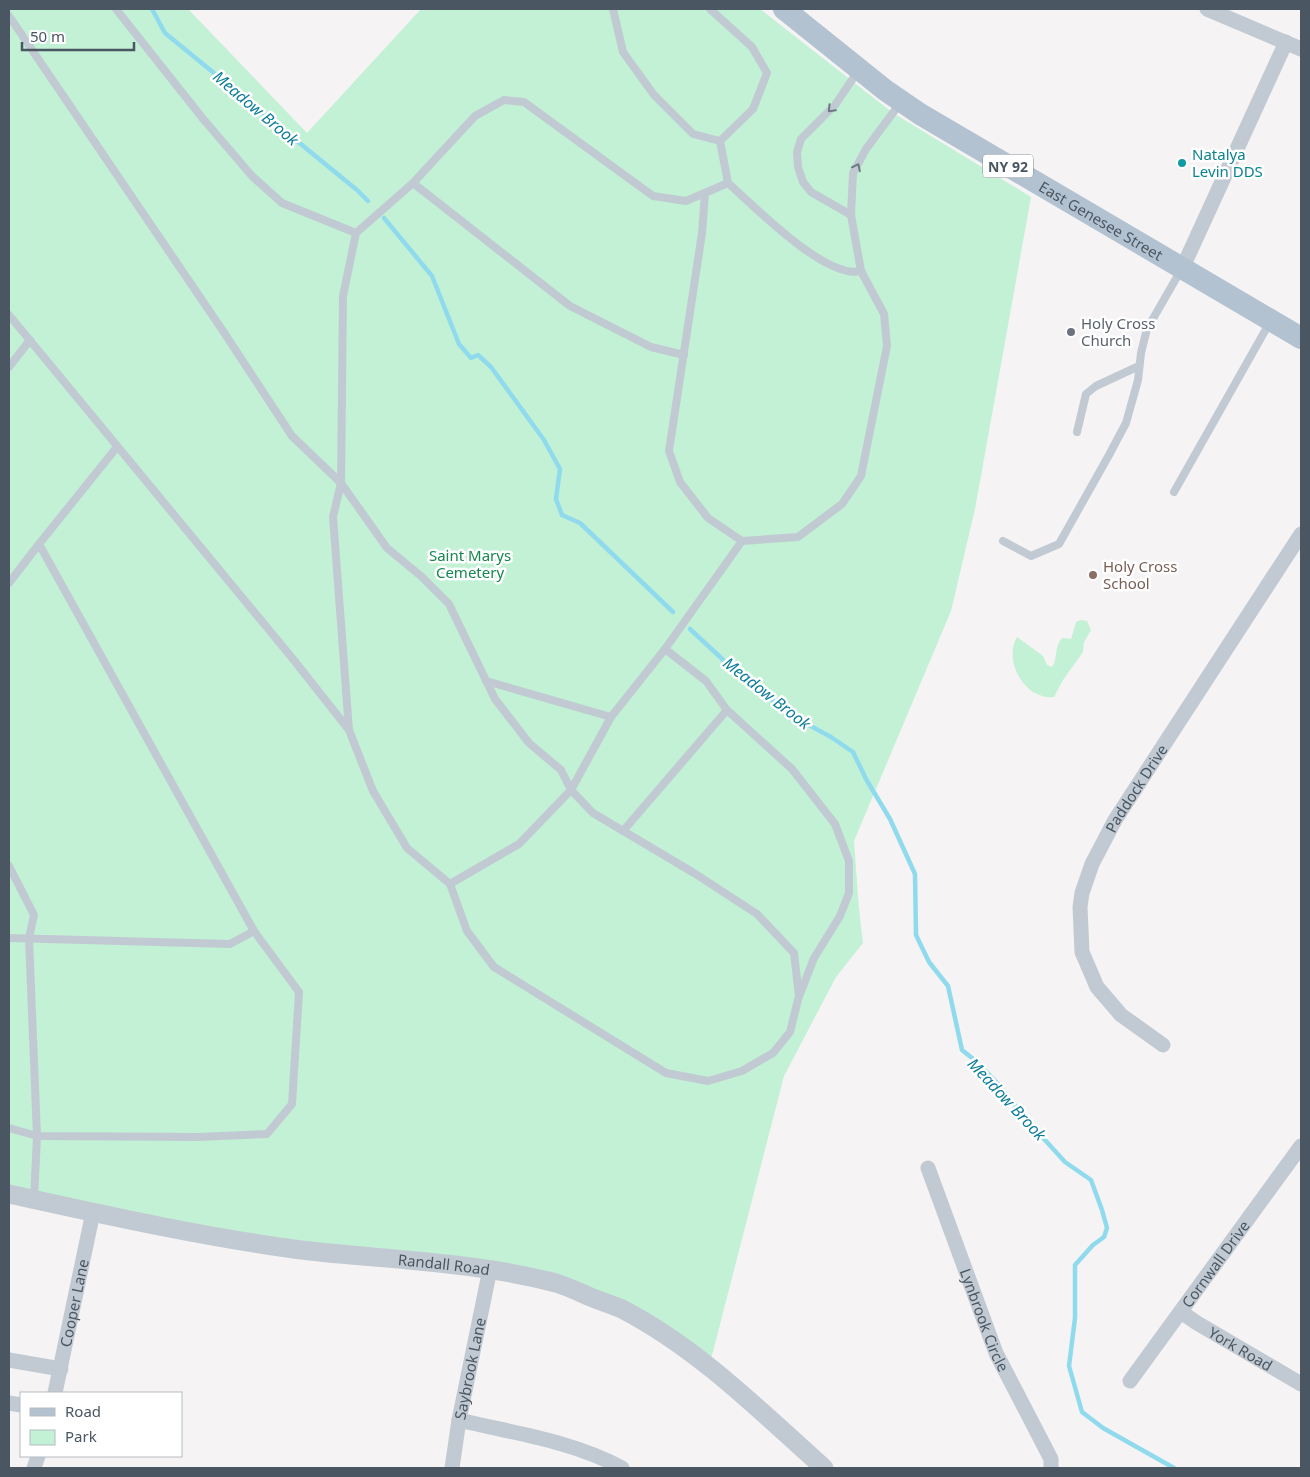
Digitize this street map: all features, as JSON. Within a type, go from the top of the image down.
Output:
[{"type":"main road","name":"East Genesee Street","points":[[784,9],[860,70],[928,119],[1301,338]]},
{"type":"street","points":[[1207,9],[1301,49]]},
{"type":"street","points":[[1182,269],[1286,42]]},
{"type":"street","name":"Paddock Drive","points":[[1163,1045],[1121,1015],[1097,987],[1082,952],[1080,907],[1082,893],[1092,864],[1115,820],[1301,534]]},
{"type":"street","name":"Cornwall Drive","points":[[1130,1381],[1301,1146]]},
{"type":"street","name":"Lynbrook Circle","points":[[928,1168],[996,1353],[1051,1459],[1051,1468]]},
{"type":"street","name":"Randall Road","points":[[9,1194],[245,1242],[304,1250],[440,1262],[490,1269],[558,1283],[621,1309],[671,1338],[732,1386],[824,1468]]},
{"type":"street","name":"Cooper Lane","points":[[55,1392],[93,1212]]},
{"type":"street","name":"Saybrook Lane","points":[[452,1468],[459,1420],[490,1269]]},
{"type":"street","name":"York Road","points":[[1181,1312],[1197,1324],[1301,1384]]},
{"type":"street","points":[[9,1360],[61,1369]]},
{"type":"street","points":[[459,1420],[551,1441],[609,1461],[622,1468]]},
{"type":"lane","points":[[116,9],[204,120],[252,176],[282,203],[356,233]]},
{"type":"lane","points":[[613,9],[623,52],[654,95],[693,134],[720,141]]},
{"type":"lane","points":[[710,9],[752,48],[767,73],[753,109],[720,141]]},
{"type":"lane","points":[[9,16],[292,436],[341,483],[387,548],[422,577],[449,604],[494,699],[530,742],[561,770],[571,790],[593,813],[757,914],[794,953],[799,996]]},
{"type":"lane","points":[[851,215],[811,192],[803,182],[798,167],[797,152],[801,139],[835,105],[860,70]]},
{"type":"lane","points":[[665,649],[706,681],[727,710],[792,769],[836,824],[849,861],[849,893],[840,916],[814,958],[799,996],[790,1032],[773,1053],[742,1070],[708,1080],[666,1073],[494,967],[467,931],[450,884],[408,848],[372,790],[349,730],[333,517],[341,483],[343,296],[356,233],[413,183],[474,116],[504,100],[524,102],[653,196],[686,200],[728,182]]},
{"type":"lane","points":[[704,193],[702,232],[669,451],[680,482],[708,518],[742,541],[798,537],[842,504],[860,476],[887,346],[884,314],[861,271],[851,215],[853,173],[866,149],[901,101]]},
{"type":"lane","points":[[720,141],[728,182],[800,246],[833,267],[853,273],[861,271]]},
{"type":"lane","points":[[413,183],[570,306],[651,347],[684,354]]},
{"type":"lane","points":[[1003,542],[1031,556],[1059,544],[1126,423],[1138,380],[1141,353],[1147,329],[1182,269]]},
{"type":"lane","points":[[9,316],[293,659],[349,730]]},
{"type":"lane","points":[[1174,492],[1271,321]]},
{"type":"lane","points":[[9,366],[30,340]]},
{"type":"lane","points":[[1077,432],[1086,394],[1096,386],[1139,366]]},
{"type":"lane","points":[[9,583],[118,447]]},
{"type":"lane","points":[[450,884],[519,844],[571,790],[611,718],[665,649],[742,541]]},
{"type":"lane","points":[[9,1128],[37,1136],[199,1137],[267,1134],[292,1104],[299,992],[254,931],[39,544]]},
{"type":"lane","points":[[486,681],[611,718]]},
{"type":"lane","points":[[623,831],[727,710]]},
{"type":"lane","points":[[9,866],[34,915],[30,938],[37,1136],[34,1200]]},
{"type":"lane","points":[[9,938],[230,944],[254,931]]},
{"type":"green space","name":"Saint Marys Cemetery","points":[[9,9],[188,9],[307,133],[421,9],[760,9],[893,113],[1031,197],[975,509],[951,611],[854,841],[863,943],[836,977],[784,1076],[709,1367],[557,1283],[303,1250],[9,1194]]},
{"type":"green space","points":[[1081,620],[1087,621],[1091,630],[1084,642],[1083,652],[1063,680],[1054,697],[1034,692],[1019,678],[1015,668],[1013,647],[1017,637],[1043,656],[1047,665],[1052,667],[1060,641],[1062,638],[1071,639],[1076,622]]},
{"type":"waterway","name":"Meadow Brook","points":[[152,9],[165,33],[368,201]]},
{"type":"waterway","name":"Meadow Brook","points":[[384,218],[432,276],[459,344],[471,358],[478,355],[491,367],[544,440],[560,469],[556,499],[562,515],[580,523],[673,612]]},
{"type":"waterway","name":"Meadow Brook","points":[[690,629],[733,669],[794,717],[831,737],[853,752],[866,779],[890,819],[915,874],[916,935],[929,962],[948,986],[962,1050],[977,1062],[999,1085],[1025,1118],[1065,1162],[1091,1180],[1102,1210],[1107,1228],[1104,1237],[1093,1245],[1075,1265],[1075,1318],[1069,1366],[1082,1412],[1103,1428],[1174,1468]]},
{"type":"place","name":"Natalya Levin DDS","points":[[1182,163]]},
{"type":"place","name":"Holy Cross Church","points":[[1071,332]]},
{"type":"place","name":"Holy Cross School","points":[[1093,575]]}]
